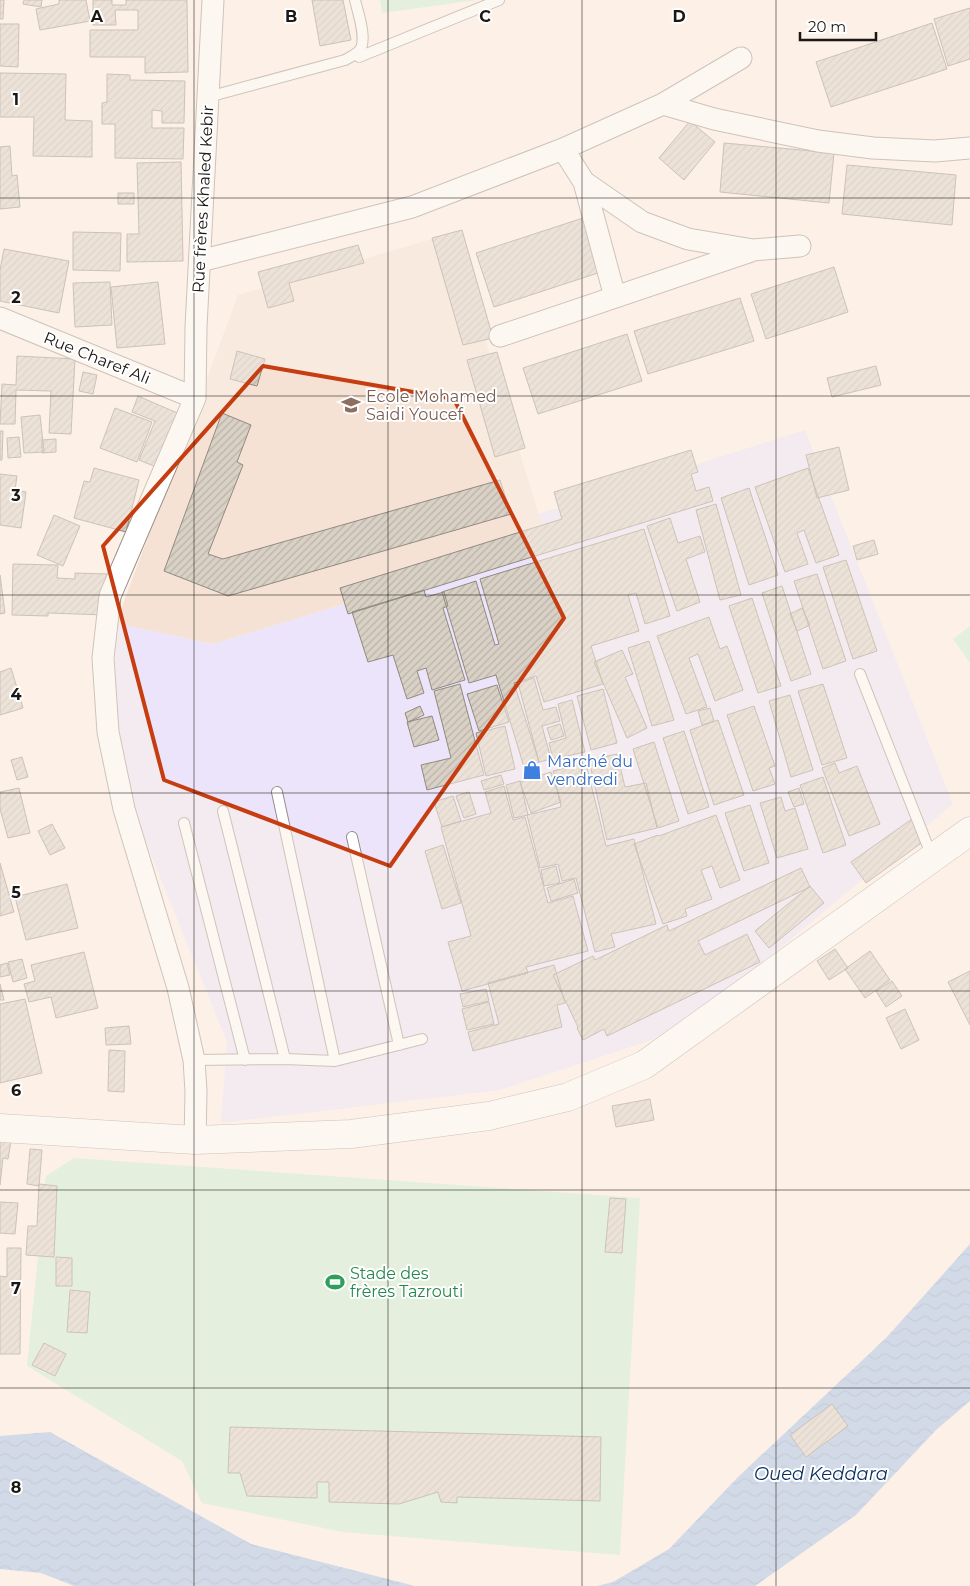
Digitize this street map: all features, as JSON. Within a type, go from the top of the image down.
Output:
[{"type":"main road","points":[[0,1128],[195,1140],[351,1134],[489,1116],[568,1097],[644,1065],[970,831]]},
{"type":"street","name":"Rue frères Khaled Kebir","points":[[195,398],[196,327],[213,0]]},
{"type":"street","points":[[200,261],[412,207],[563,149],[663,104],[741,58]]},
{"type":"street","points":[[663,104],[714,119],[818,141],[882,149],[935,151],[970,148]]},
{"type":"street","points":[[563,149],[584,182],[615,297]]},
{"type":"street","points":[[584,182],[642,222],[688,240],[753,250],[800,246]]},
{"type":"street","points":[[500,336],[753,250]]},
{"type":"street","name":"Rue Charef Ali","points":[[0,318],[195,398]]},
{"type":"street","points":[[195,398],[110,596],[103,658],[108,732],[124,808],[178,988],[194,1060],[196,1091],[195,1140]]},
{"type":"lane","points":[[208,97],[345,60],[358,53],[363,39],[356,0]]},
{"type":"lane","points":[[358,53],[359,57],[499,0]]},
{"type":"lane","points":[[860,674],[932,858]]},
{"type":"lane","points":[[277,792],[335,1061]]},
{"type":"lane","points":[[223,811],[285,1059]]},
{"type":"lane","points":[[184,823],[245,1060]]},
{"type":"lane","points":[[352,837],[399,1045]]},
{"type":"lane","points":[[194,1060],[285,1059],[335,1061],[422,1039]]},
{"type":"highlighted area","points":[[263,366],[454,399],[564,618],[390,866],[164,780],[103,546]]},
{"type":"shaded area","name":"Ecole Mohamed Saidi Youcef","points":[[453,233],[547,542],[213,644],[116,623],[238,295]]},
{"type":"shaded area","name":"Marché du vendredi","points":[[805,430],[953,804],[682,1030],[500,1090],[221,1123],[227,1042],[134,813],[119,737],[115,676],[116,623],[213,644],[547,542],[538,514]]},
{"type":"green space","points":[[380,0],[477,0],[382,13]]},
{"type":"green space","points":[[970,626],[970,663],[953,639]]},
{"type":"green space","name":"Stade des frères Tazrouti","points":[[74,1158],[640,1198],[620,1555],[343,1532],[202,1503],[182,1461],[27,1366],[46,1176]]},
{"type":"water","name":"Oued Keddara","points":[[970,1244],[970,1401],[936,1430],[856,1515],[755,1586],[597,1586],[613,1582],[669,1549],[739,1476],[886,1338]]},
{"type":"water","points":[[50,1432],[251,1544],[415,1586],[74,1586],[41,1573],[0,1569],[0,1436]]},
{"type":"building","points":[[0,0],[4,0],[3,19],[0,19]]},
{"type":"building","points":[[24,0],[42,0],[41,7],[23,4]]},
{"type":"building","points":[[59,0],[86,0],[90,21],[40,30],[36,9],[59,4]]},
{"type":"building","points":[[93,0],[112,0],[112,5],[126,5],[126,0],[187,0],[188,72],[145,73],[145,57],[90,57],[90,30],[138,30],[138,10],[115,10],[116,25],[93,25]]},
{"type":"building","points":[[312,0],[343,0],[351,40],[320,46]]},
{"type":"building","points":[[970,8],[970,59],[948,66],[934,19]]},
{"type":"building","points":[[932,23],[947,69],[831,107],[816,62]]},
{"type":"building","points":[[0,24],[19,24],[18,67],[0,66]]},
{"type":"building","points":[[0,73],[66,74],[65,120],[92,121],[92,157],[33,156],[34,117],[0,117]]},
{"type":"building","points":[[107,74],[130,75],[130,80],[185,81],[184,123],[162,123],[162,111],[152,110],[152,128],[184,128],[183,159],[115,158],[115,124],[102,124],[102,103],[107,102]]},
{"type":"building","points":[[690,121],[715,142],[684,180],[659,158]]},
{"type":"building","points":[[724,143],[834,153],[829,203],[720,192]]},
{"type":"building","points":[[10,146],[12,176],[17,175],[20,207],[0,209],[0,147]]},
{"type":"building","points":[[181,162],[183,261],[127,262],[127,234],[139,234],[137,163]]},
{"type":"building","points":[[847,165],[956,175],[952,225],[842,214]]},
{"type":"building","points":[[118,193],[134,193],[134,204],[118,204]]},
{"type":"building","points":[[583,218],[601,272],[494,307],[476,253]]},
{"type":"building","points":[[462,230],[493,338],[463,345],[432,238]]},
{"type":"building","points":[[73,232],[121,233],[120,271],[73,270]]},
{"type":"building","points":[[358,245],[364,263],[289,283],[294,301],[268,308],[258,272]]},
{"type":"building","points":[[4,249],[69,261],[59,313],[0,301],[0,270]]},
{"type":"building","points":[[834,267],[848,312],[766,339],[751,294]]},
{"type":"building","points":[[110,282],[112,325],[75,327],[73,283]]},
{"type":"building","points":[[158,282],[165,344],[117,348],[111,287]]},
{"type":"building","points":[[740,298],[754,341],[648,374],[634,331]]},
{"type":"building","points":[[627,334],[642,381],[538,414],[523,368]]},
{"type":"building","points":[[237,351],[265,359],[257,386],[230,379]]},
{"type":"building","points":[[497,352],[525,448],[495,457],[467,360]]},
{"type":"building","points":[[17,356],[75,359],[71,434],[49,433],[51,391],[16,390],[15,424],[0,424],[2,384],[16,385]]},
{"type":"building","points":[[876,366],[881,385],[832,397],[827,378]]},
{"type":"building","points":[[83,372],[97,375],[93,394],[79,391]]},
{"type":"building","points":[[138,396],[182,415],[161,469],[139,460],[155,421],[132,412]]},
{"type":"building","points":[[115,408],[152,422],[137,462],[100,448]]},
{"type":"building","points":[[222,413],[251,425],[237,462],[243,465],[208,554],[223,559],[500,480],[511,514],[228,596],[164,571]]},
{"type":"building","points":[[40,415],[44,452],[24,453],[21,417]]},
{"type":"building","points":[[0,431],[3,431],[2,460],[0,460]]},
{"type":"building","points":[[19,437],[21,457],[8,458],[7,438]]},
{"type":"building","points":[[56,439],[56,452],[42,453],[42,440]]},
{"type":"building","points":[[839,447],[849,490],[817,498],[806,455]]},
{"type":"building","points":[[691,450],[698,472],[691,474],[696,491],[709,487],[713,501],[348,614],[340,588],[562,519],[554,492]]},
{"type":"building","points":[[94,468],[139,480],[126,532],[74,518],[84,481],[90,482]]},
{"type":"building","points":[[808,468],[839,555],[816,563],[804,530],[797,533],[808,564],[785,572],[755,487]]},
{"type":"building","points":[[0,474],[17,476],[15,490],[26,492],[21,528],[0,525]]},
{"type":"building","points":[[749,488],[778,575],[749,585],[721,498]]},
{"type":"building","points":[[716,504],[741,595],[720,600],[696,510]]},
{"type":"building","points":[[54,515],[80,526],[63,566],[37,555]]},
{"type":"building","points":[[670,518],[678,543],[700,536],[705,552],[686,559],[700,602],[677,611],[647,526]]},
{"type":"building","points":[[644,529],[670,616],[645,624],[636,593],[628,595],[639,631],[591,646],[603,684],[544,702],[536,676],[514,683],[539,762],[524,767],[496,675],[469,683],[442,592],[476,581],[495,645],[499,644],[480,579]]},
{"type":"building","points":[[874,540],[878,554],[857,560],[853,546]]},
{"type":"building","points":[[846,560],[877,651],[853,659],[823,567]]},
{"type":"building","points":[[13,564],[58,565],[57,578],[75,579],[75,573],[107,574],[106,615],[48,613],[48,616],[12,615]]},
{"type":"building","points":[[817,574],[846,661],[823,669],[794,581]]},
{"type":"building","points":[[0,575],[5,613],[0,614]]},
{"type":"building","points":[[782,586],[811,674],[791,681],[762,593]]},
{"type":"building","points":[[424,590],[426,597],[444,592],[448,606],[443,608],[465,680],[432,690],[426,668],[417,671],[424,693],[407,699],[393,655],[368,662],[352,612]]},
{"type":"building","points":[[752,598],[781,686],[758,693],[729,606]]},
{"type":"building","points":[[802,608],[810,625],[797,631],[790,614]]},
{"type":"building","points":[[709,617],[720,649],[727,646],[743,690],[715,701],[698,654],[689,658],[707,707],[686,714],[657,636]]},
{"type":"building","points":[[649,641],[674,720],[652,726],[628,648]]},
{"type":"building","points":[[622,650],[633,674],[625,677],[647,728],[627,738],[594,662]]},
{"type":"building","points":[[11,668],[23,708],[0,715],[0,672]]},
{"type":"building","points":[[534,678],[543,710],[556,707],[560,721],[542,726],[551,759],[539,762],[518,683]]},
{"type":"building","points":[[460,684],[484,775],[427,790],[421,765],[451,758],[434,691]]},
{"type":"building","points":[[823,684],[847,758],[822,765],[798,691]]},
{"type":"building","points":[[497,685],[509,722],[479,731],[467,694]]},
{"type":"building","points":[[603,689],[617,743],[591,750],[577,696]]},
{"type":"building","points":[[790,695],[813,770],[791,777],[769,701]]},
{"type":"building","points":[[572,700],[585,752],[553,759],[549,743],[566,738],[558,704]]},
{"type":"building","points":[[420,706],[424,715],[408,722],[405,713]]},
{"type":"building","points":[[754,706],[775,766],[769,768],[775,784],[753,791],[727,715]]},
{"type":"building","points":[[710,708],[714,721],[702,725],[698,711]]},
{"type":"building","points":[[432,716],[439,740],[414,747],[407,722]]},
{"type":"building","points":[[718,720],[744,795],[714,805],[690,730]]},
{"type":"building","points":[[560,724],[564,736],[551,740],[547,728]]},
{"type":"building","points":[[505,726],[515,769],[486,776],[476,733]]},
{"type":"building","points":[[684,731],[709,807],[688,814],[663,738]]},
{"type":"building","points":[[654,742],[679,821],[658,828],[633,749]]},
{"type":"building","points":[[617,754],[625,787],[646,783],[657,828],[607,840],[589,760]]},
{"type":"building","points":[[22,757],[28,777],[17,780],[11,760]]},
{"type":"building","points":[[586,763],[606,846],[634,839],[656,924],[611,934],[615,947],[595,952],[576,878],[562,881],[558,864],[540,868],[527,815],[561,807],[553,771]]},
{"type":"building","points":[[835,763],[839,773],[857,766],[880,824],[849,836],[822,768]]},
{"type":"building","points":[[551,772],[561,802],[531,813],[520,782]]},
{"type":"building","points":[[501,775],[504,784],[484,790],[481,781]]},
{"type":"building","points":[[823,777],[846,845],[823,853],[800,785]]},
{"type":"building","points":[[520,781],[528,815],[514,818],[506,785]]},
{"type":"building","points":[[504,786],[513,820],[525,817],[548,903],[573,896],[588,951],[526,967],[528,973],[462,991],[448,942],[471,936],[441,827],[491,813],[485,792]]},
{"type":"building","points":[[19,788],[30,833],[8,838],[0,809],[0,792]]},
{"type":"building","points":[[799,788],[804,804],[794,807],[788,792]]},
{"type":"building","points":[[469,792],[476,814],[464,818],[456,796]]},
{"type":"building","points":[[453,796],[461,821],[442,827],[434,802]]},
{"type":"building","points":[[781,797],[785,811],[795,808],[808,849],[777,858],[760,803]]},
{"type":"building","points":[[750,805],[769,863],[744,871],[725,813]]},
{"type":"building","points":[[716,815],[740,880],[720,888],[712,866],[701,870],[712,899],[685,909],[687,916],[663,924],[634,844]]},
{"type":"building","points":[[912,819],[927,839],[866,883],[851,862]]},
{"type":"building","points":[[52,824],[65,848],[50,855],[38,831]]},
{"type":"building","points":[[443,845],[461,903],[442,909],[425,851]]},
{"type":"building","points":[[0,863],[14,912],[0,916]]},
{"type":"building","points":[[556,866],[560,883],[544,886],[541,870]]},
{"type":"building","points":[[801,868],[810,887],[698,941],[705,955],[747,934],[760,962],[607,1036],[604,1029],[583,1040],[553,975],[593,956],[595,960],[667,925],[669,931]]},
{"type":"building","points":[[574,879],[578,893],[551,901],[547,888]]},
{"type":"building","points":[[67,884],[78,928],[26,940],[15,897]]},
{"type":"building","points":[[810,886],[824,903],[769,948],[755,931]]},
{"type":"building","points":[[835,949],[848,968],[829,980],[817,961]]},
{"type":"building","points":[[870,951],[890,980],[865,998],[845,969]]},
{"type":"building","points":[[84,952],[98,1008],[56,1018],[51,997],[29,1002],[24,984],[35,981],[31,965]]},
{"type":"building","points":[[22,959],[27,978],[13,982],[8,962]]},
{"type":"building","points":[[7,963],[10,975],[0,977],[0,965]]},
{"type":"building","points":[[554,965],[565,1003],[557,1005],[562,1027],[473,1051],[468,1032],[499,1024],[488,983]]},
{"type":"building","points":[[970,971],[970,1025],[948,982]]},
{"type":"building","points":[[892,981],[902,996],[886,1007],[876,991]]},
{"type":"building","points":[[0,984],[4,1000],[0,1000]]},
{"type":"building","points":[[486,989],[489,1001],[463,1007],[460,994]]},
{"type":"building","points":[[25,999],[42,1073],[0,1083],[0,1004]]},
{"type":"building","points":[[489,1002],[494,1024],[467,1030],[462,1009]]},
{"type":"building","points":[[905,1009],[919,1040],[901,1049],[886,1018]]},
{"type":"building","points":[[129,1026],[131,1044],[106,1045],[105,1028]]},
{"type":"building","points":[[109,1050],[125,1051],[124,1092],[108,1091]]},
{"type":"building","points":[[650,1099],[654,1120],[616,1127],[612,1106]]},
{"type":"building","points":[[0,1140],[11,1141],[8,1159],[3,1158],[0,1185]]},
{"type":"building","points":[[30,1149],[42,1150],[39,1186],[27,1184]]},
{"type":"building","points":[[39,1184],[57,1186],[54,1257],[26,1255],[28,1226],[37,1226]]},
{"type":"building","points":[[610,1198],[626,1199],[622,1253],[605,1252]]},
{"type":"building","points":[[0,1202],[18,1203],[15,1234],[0,1233]]},
{"type":"building","points":[[7,1248],[21,1248],[20,1354],[0,1354],[0,1276],[7,1277]]},
{"type":"building","points":[[56,1257],[72,1258],[72,1286],[56,1286]]},
{"type":"building","points":[[70,1290],[90,1292],[87,1333],[67,1332]]},
{"type":"building","points":[[44,1343],[66,1354],[55,1376],[32,1365]]},
{"type":"building","points":[[832,1404],[848,1426],[806,1457],[790,1435]]},
{"type":"building","points":[[230,1427],[601,1437],[600,1501],[457,1497],[457,1503],[441,1502],[438,1492],[399,1504],[329,1502],[329,1482],[317,1482],[317,1498],[247,1496],[240,1473],[228,1473]]},
{"type":"place","name":"Ecole Mohamed Saidi Youcef","points":[[351,405]]},
{"type":"place","name":"Marché du vendredi","points":[[532,770]]},
{"type":"place","name":"Stade des frères Tazrouti","points":[[335,1282]]}]
